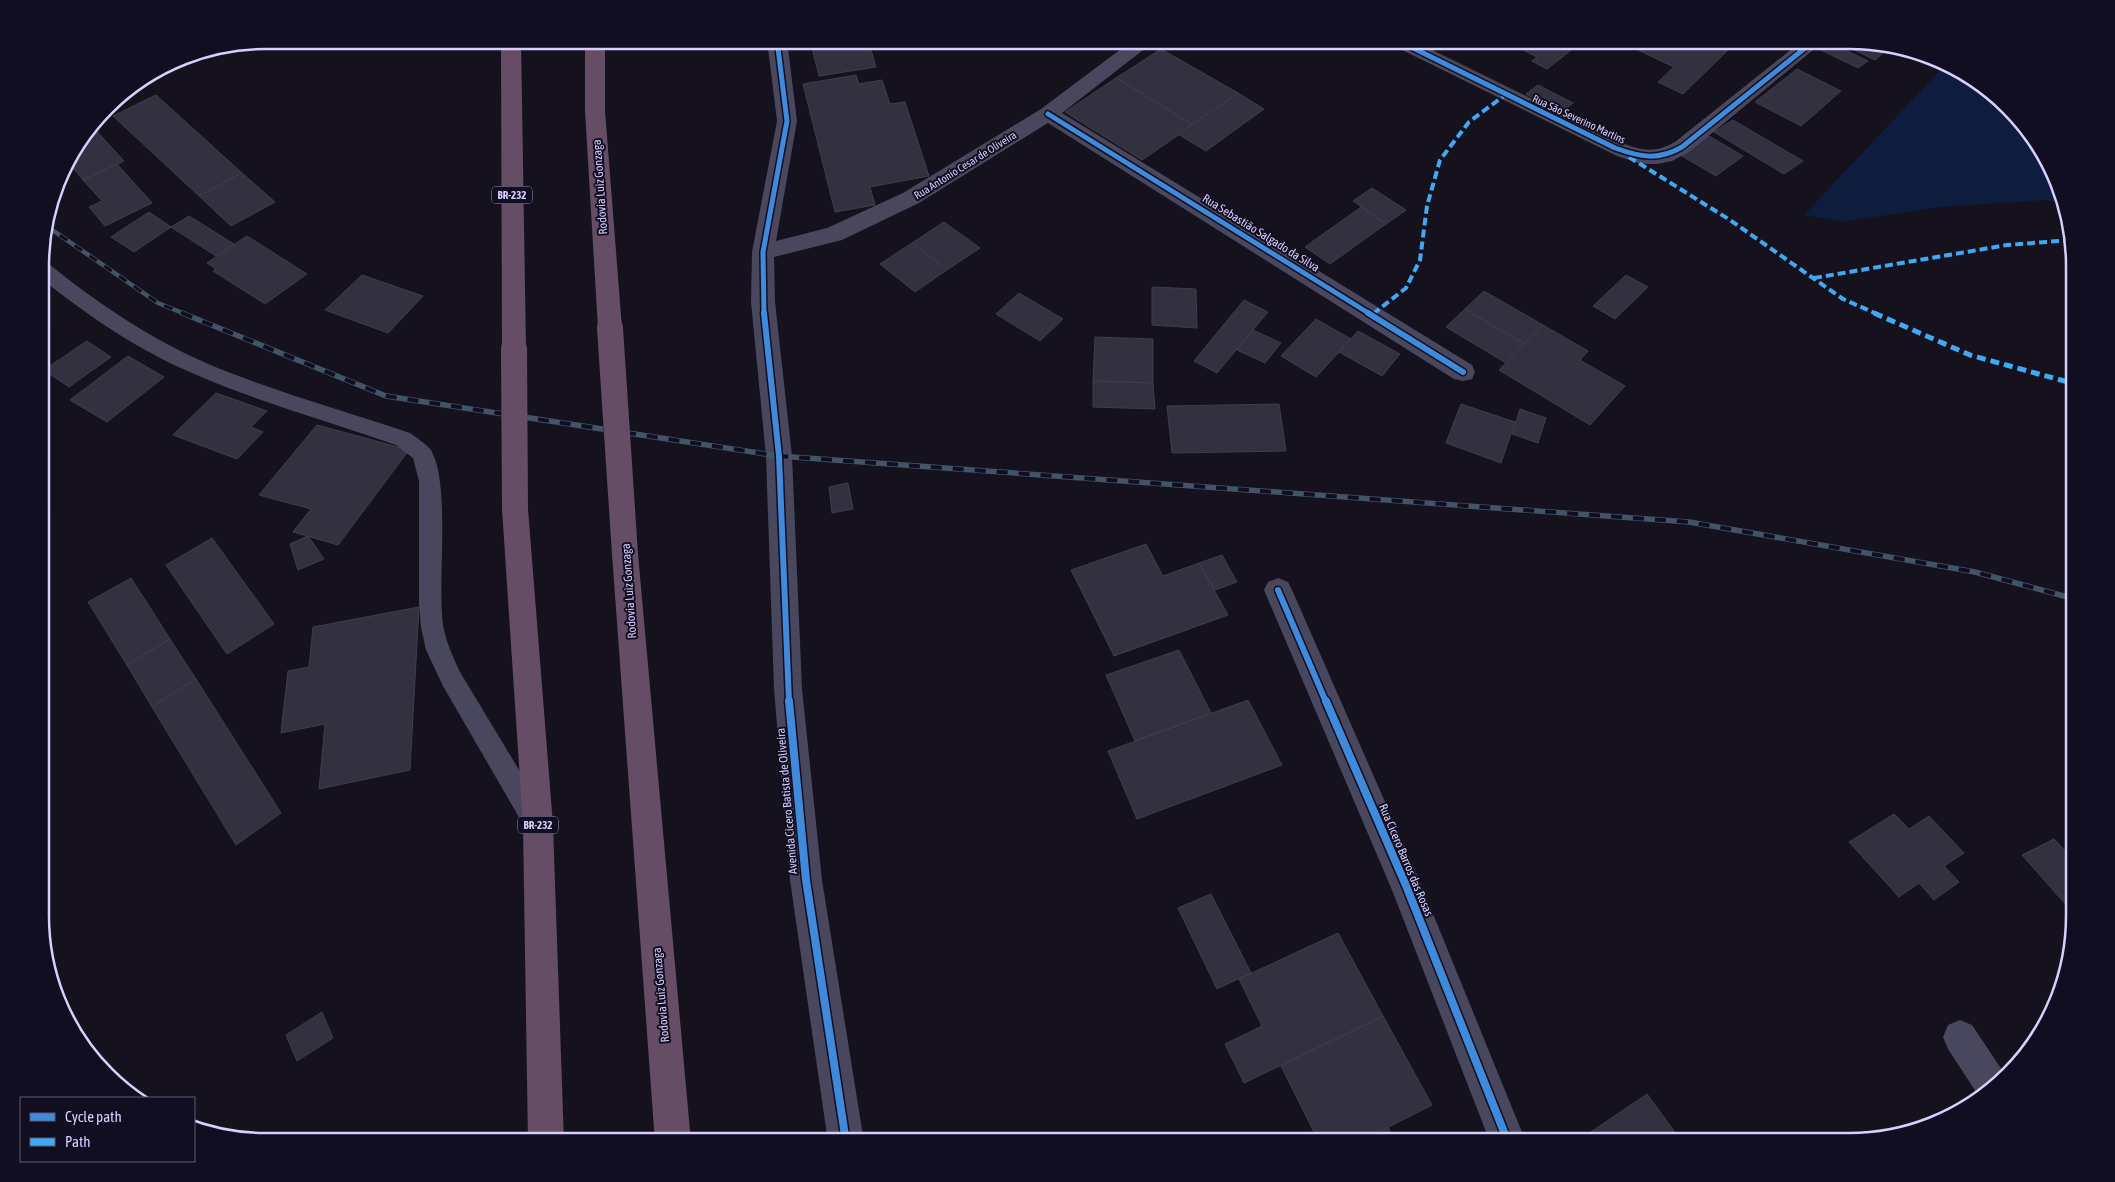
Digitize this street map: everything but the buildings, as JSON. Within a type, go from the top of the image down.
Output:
[{"type":"highway","name":"BR-232","points":[[511,49],[515,509],[538,825],[546,1133]]},
{"type":"highway","name":"Rodovia Luiz Gonzaga","points":[[595,49],[595,111],[626,554],[672,1133]]},
{"type":"street","name":"Avenida Cicero Batista de Oliveira","points":[[778,49],[787,121],[764,252],[763,302],[779,456],[788,690],[806,880],[845,1133]]},
{"type":"street","name":"Rua Antonio Cesar de Oliveira","points":[[764,252],[834,234],[883,212],[936,183],[1048,114],[1134,49]]},
{"type":"street","name":"Rua São Severino Martins","points":[[1415,49],[1614,148],[1642,157],[1658,158],[1682,147],[1805,49]]},
{"type":"street","name":"Rua Sebastião Salgado da Silva","points":[[1048,114],[1463,372]]},
{"type":"street","name":"Rua Cicero Barros das Rosas","points":[[1278,590],[1406,888],[1504,1133]]},
{"type":"street","points":[[1960,1037],[1989,1081]]},
{"type":"lane","points":[[49,274],[106,317],[184,361],[222,378],[403,439],[420,451],[425,460],[430,481],[430,604],[432,627],[438,650],[451,679],[538,825]]},
{"type":"water","points":[[1941,69],[1970,85],[2003,112],[2030,145],[2044,170],[2057,203],[2047,200],[1939,207],[1843,222],[1804,215]]},
{"type":"railway","points":[[52,230],[158,303],[185,314]]},
{"type":"railway","points":[[182,313],[386,396],[779,456],[1689,522],[1975,572],[2066,597]]},
{"type":"marked path","points":[[1372,315],[1406,288],[1420,260],[1427,206],[1440,160],[1469,122],[1505,95]]},
{"type":"marked path","points":[[1629,157],[1730,220],[1843,299],[1970,355],[2066,382]]},
{"type":"marked path","points":[[1814,278],[2007,245],[2065,241]]},
{"type":"cycle path","points":[[778,49],[787,121],[782,154],[768,215],[763,252],[763,302],[779,456],[788,689],[806,880],[845,1133]]},
{"type":"cycle path","points":[[1415,49],[1615,148],[1649,158],[1665,156],[1682,147],[1804,49]]},
{"type":"cycle path","points":[[1048,114],[1463,372]]},
{"type":"cycle path","points":[[1278,590],[1407,888],[1504,1133]]}]
